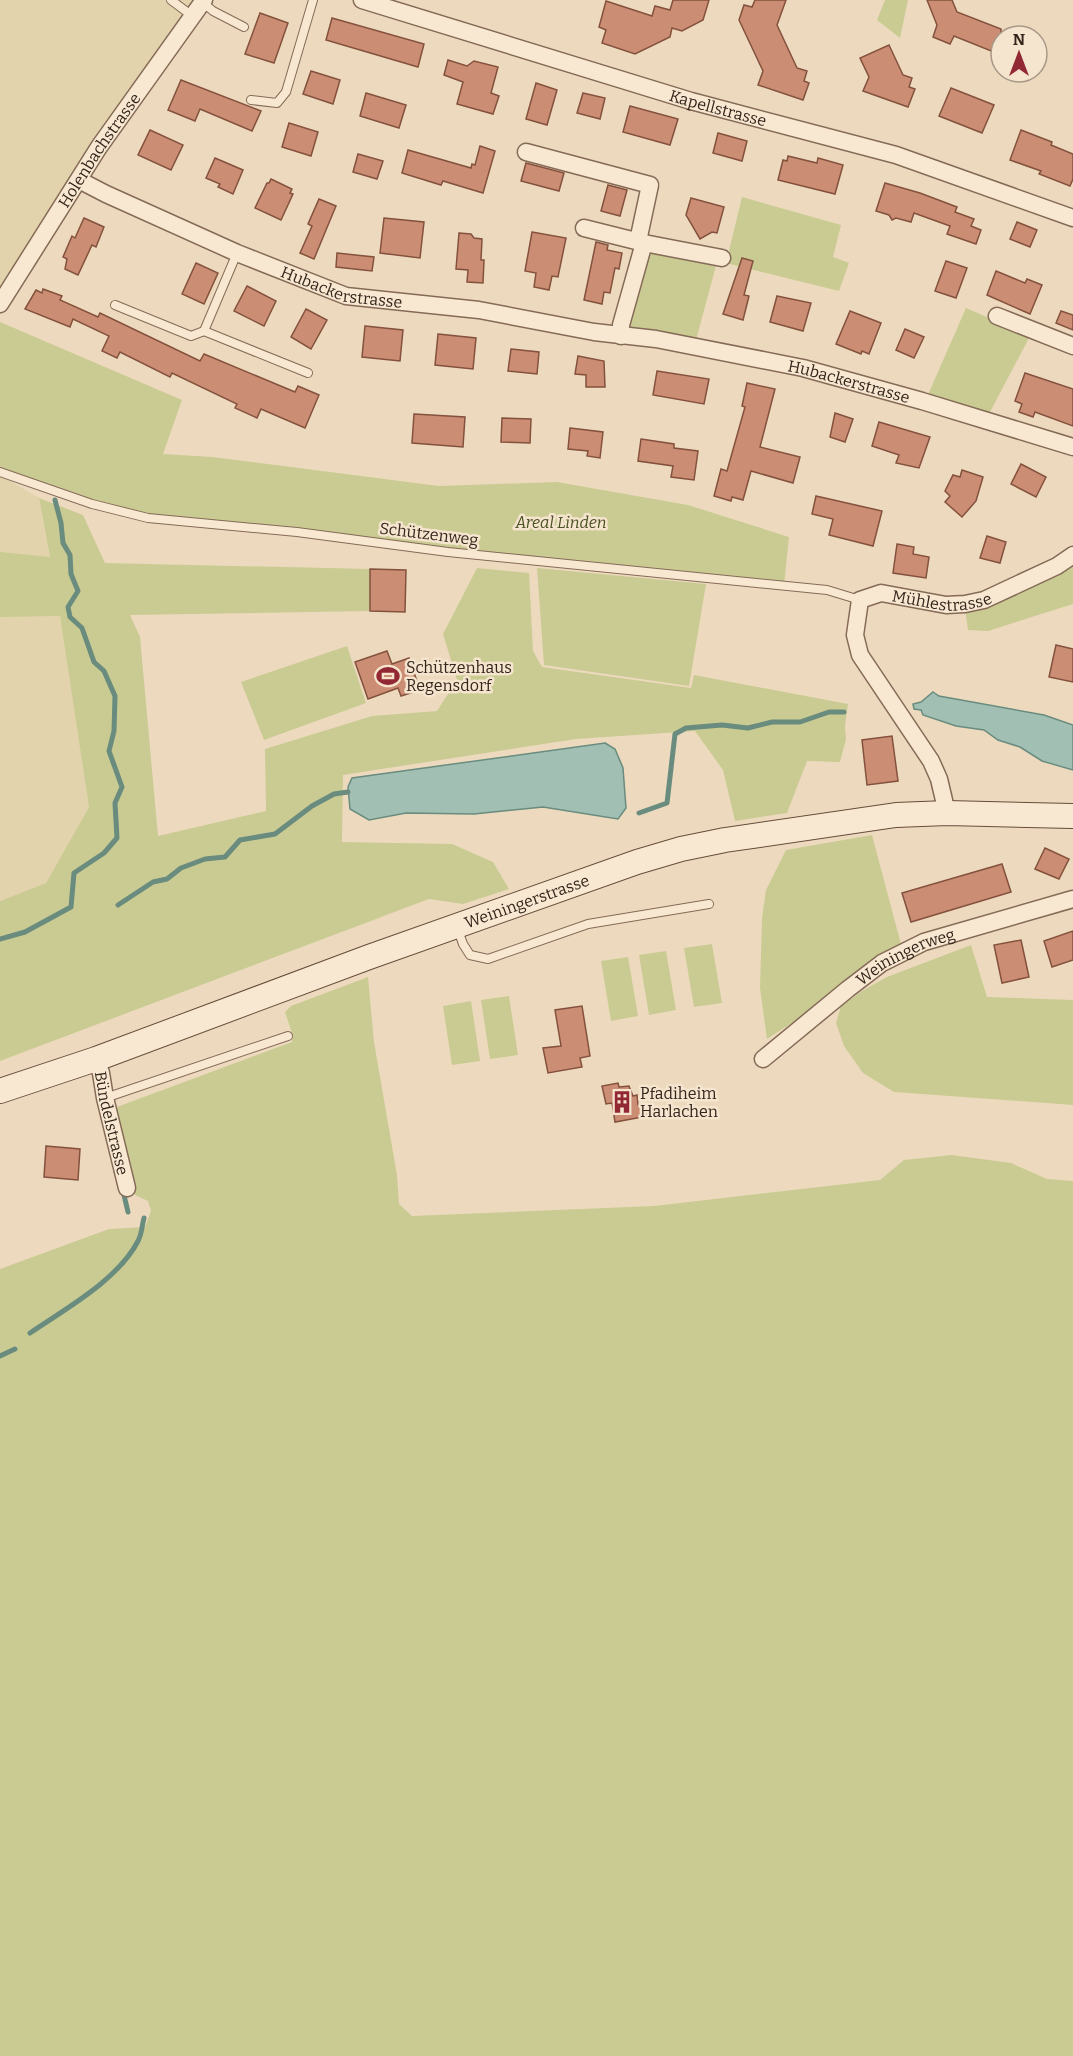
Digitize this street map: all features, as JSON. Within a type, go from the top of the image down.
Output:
[{"type":"street","name":"Kapellstrasse","points":[[362,0],[691,101],[896,155],[1073,218]]},
{"type":"street","name":"Holenbachstrasse","points":[[0,304],[99,147],[199,6]]},
{"type":"street","points":[[526,152],[650,185],[641,242],[621,325],[621,336]]},
{"type":"street","name":"Hubackerstrasse","points":[[79,180],[237,253],[346,296],[479,310],[621,336],[656,339],[803,368],[1073,447]]},
{"type":"street","points":[[584,228],[722,258]]},
{"type":"street","points":[[997,316],[1073,346]]},
{"type":"street","name":"Mühlestrasse","points":[[860,600],[881,593],[934,603],[965,604],[984,600],[1058,566],[1073,555]]},
{"type":"street","points":[[860,600],[855,635],[860,655],[931,761],[939,779],[947,813]]},
{"type":"street","name":"Weiningerstrasse","points":[[0,1091],[96,1059],[369,957],[637,862],[681,849],[736,838],[881,817],[947,813],[1073,816]]},
{"type":"street","name":"Weiningerweg","points":[[763,1059],[882,963],[924,942],[1073,899]]},
{"type":"street","name":"Bündelstrasse","points":[[96,1059],[128,1188]]},
{"type":"lane","points":[[171,0],[213,11],[244,27]]},
{"type":"lane","points":[[251,100],[277,103],[286,92],[313,0]]},
{"type":"lane","points":[[204,331],[237,253]]},
{"type":"lane","points":[[115,305],[191,336],[204,331],[308,373]]},
{"type":"lane","name":"Schützenweg","points":[[0,472],[92,504],[148,518],[297,532],[448,552],[827,590],[860,600]]},
{"type":"lane","points":[[456,927],[470,955],[488,959],[588,924],[709,904]]},
{"type":"lane","points":[[105,1098],[288,1036]]},
{"type":"shaded area","points":[[0,0],[204,0],[0,304]]},
{"type":"shaded area","points":[[0,475],[39,498],[65,643],[89,807],[46,883],[0,901]]},
{"type":"shaded area","points":[[933,692],[939,696],[1044,715],[1073,725],[1073,770],[1042,761],[1020,747],[998,740],[984,730],[956,726],[923,715],[921,710],[914,709],[913,704],[921,702]]},
{"type":"shaded area","points":[[605,743],[615,749],[623,768],[626,808],[618,819],[543,807],[474,814],[406,813],[369,820],[350,809],[348,787],[352,778]]},
{"type":"green space","points":[[885,0],[908,0],[900,38],[877,20]]},
{"type":"green space","points":[[742,197],[841,225],[833,257],[849,263],[839,291],[726,263]]},
{"type":"green space","points":[[648,247],[717,262],[696,340],[628,328]]},
{"type":"green space","points":[[966,308],[1030,336],[989,414],[927,397]]},
{"type":"green space","points":[[0,322],[182,400],[163,454],[212,457],[439,486],[557,482],[688,505],[789,537],[784,585],[122,513],[0,472]]},
{"type":"green space","points":[[39,498],[83,515],[105,563],[370,569],[370,611],[130,615],[140,637],[158,836],[266,811],[265,749],[372,716],[437,711],[457,680],[443,634],[477,568],[529,573],[533,651],[542,667],[691,688],[694,675],[848,704],[846,739],[840,762],[807,761],[787,813],[735,821],[723,770],[695,731],[576,739],[343,775],[342,842],[452,844],[493,862],[509,889],[463,904],[429,899],[0,1061],[0,901],[46,883],[89,807],[60,616],[0,617],[0,552],[50,557]]},
{"type":"green space","points":[[1073,560],[1073,604],[988,631],[968,630],[965,609]]},
{"type":"green space","name":"Areal Linden","points":[[537,568],[706,584],[689,686],[544,665]]},
{"type":"green space","points":[[347,646],[366,703],[264,740],[241,682]]},
{"type":"green space","points":[[872,835],[902,948],[853,974],[813,1009],[767,1039],[760,988],[762,918],[766,890],[786,850]]},
{"type":"green space","points":[[712,944],[722,1003],[694,1007],[684,948]]},
{"type":"green space","points":[[971,945],[987,997],[1073,1000],[1073,1105],[894,1092],[863,1073],[844,1046],[836,1023],[841,1006],[887,977]]},
{"type":"green space","points":[[666,951],[676,1010],[649,1015],[639,955]]},
{"type":"green space","points":[[628,957],[638,1016],[611,1021],[601,961]]},
{"type":"green space","points":[[368,977],[374,1042],[397,1175],[399,1204],[412,1216],[654,1206],[880,1180],[904,1160],[952,1155],[1011,1163],[1047,1179],[1073,1181],[1073,2056],[0,2056],[0,1269],[109,1229],[145,1227],[151,1211],[148,1201],[135,1195],[113,1116],[117,1107],[292,1042],[285,1012],[291,1006]]},
{"type":"green space","points":[[509,996],[518,1055],[490,1059],[481,1000]]},
{"type":"green space","points":[[471,1001],[480,1061],[452,1065],[443,1006]]},
{"type":"building","points":[[673,0],[709,0],[703,20],[682,31],[672,28],[670,37],[635,54],[602,43],[606,30],[599,27],[606,1],[652,16],[655,6],[670,10]]},
{"type":"building","points":[[755,0],[786,0],[777,25],[797,68],[807,71],[804,81],[809,83],[803,100],[758,85],[763,71],[739,20],[744,5],[752,7]]},
{"type":"building","points":[[927,0],[952,0],[957,12],[989,24],[989,50],[954,36],[950,44],[933,37],[937,25]]},
{"type":"building","points":[[260,13],[288,23],[274,63],[245,54]]},
{"type":"building","points":[[332,18],[424,44],[418,67],[326,40]]},
{"type":"building","points":[[889,45],[903,75],[912,78],[909,87],[915,89],[908,107],[863,91],[869,77],[860,58]]},
{"type":"building","points":[[448,60],[467,66],[474,61],[498,67],[491,93],[499,96],[493,114],[457,104],[463,82],[444,75]]},
{"type":"building","points":[[311,71],[340,80],[333,104],[303,94]]},
{"type":"building","points":[[181,80],[261,111],[252,131],[200,109],[195,121],[168,110]]},
{"type":"building","points":[[536,83],[557,90],[547,125],[526,119]]},
{"type":"building","points":[[951,88],[994,105],[982,133],[939,116]]},
{"type":"building","points":[[366,93],[406,105],[399,128],[360,116]]},
{"type":"building","points":[[583,93],[605,98],[600,119],[577,113]]},
{"type":"building","points":[[630,106],[678,119],[670,145],[623,132]]},
{"type":"building","points":[[289,123],[318,132],[311,156],[282,147]]},
{"type":"building","points":[[150,130],[183,145],[171,170],[138,155]]},
{"type":"building","points":[[1021,130],[1052,142],[1051,145],[1073,154],[1073,179],[1070,186],[1039,174],[1041,171],[1010,160]]},
{"type":"building","points":[[718,133],[747,141],[742,161],[713,153]]},
{"type":"building","points":[[480,146],[495,151],[483,193],[443,181],[441,185],[402,173],[408,150],[471,168],[472,164],[475,165]]},
{"type":"building","points":[[358,154],[383,161],[377,179],[353,172]]},
{"type":"building","points":[[788,156],[817,163],[818,158],[843,165],[835,194],[778,180],[783,160],[787,161]]},
{"type":"building","points":[[215,158],[243,170],[233,194],[218,187],[220,184],[206,178]]},
{"type":"building","points":[[526,163],[564,173],[559,191],[521,181]]},
{"type":"building","points":[[271,179],[292,189],[290,193],[293,194],[281,220],[255,208]]},
{"type":"building","points":[[885,183],[957,207],[955,212],[974,219],[971,226],[981,230],[976,244],[947,234],[950,226],[914,213],[911,222],[896,218],[892,220],[889,215],[876,211]]},
{"type":"building","points":[[608,185],[627,190],[620,216],[601,211]]},
{"type":"building","points":[[691,198],[724,207],[717,233],[712,232],[700,239],[686,215]]},
{"type":"building","points":[[319,199],[336,206],[314,259],[300,253],[312,226],[308,224]]},
{"type":"building","points":[[84,218],[104,227],[96,247],[92,245],[78,275],[65,269],[67,259],[63,257],[72,236],[75,238]]},
{"type":"building","points":[[384,218],[424,222],[420,258],[380,253]]},
{"type":"building","points":[[1017,222],[1037,230],[1030,247],[1010,239]]},
{"type":"building","points":[[532,232],[566,238],[558,277],[552,276],[549,290],[534,287],[536,273],[525,271]]},
{"type":"building","points":[[459,233],[471,234],[474,238],[482,239],[483,283],[467,282],[468,270],[456,269]]},
{"type":"building","points":[[596,242],[608,245],[607,250],[622,253],[619,269],[615,268],[610,293],[604,292],[602,304],[584,300]]},
{"type":"building","points":[[337,253],[374,257],[372,271],[336,267]]},
{"type":"building","points":[[742,258],[753,261],[744,295],[749,296],[743,320],[723,314]]},
{"type":"building","points":[[946,261],[967,268],[956,298],[935,291]]},
{"type":"building","points":[[196,263],[218,273],[204,304],[182,294]]},
{"type":"building","points":[[996,271],[1025,283],[1027,279],[1042,285],[1030,314],[987,295]]},
{"type":"building","points":[[247,286],[276,301],[264,326],[234,311]]},
{"type":"building","points":[[43,289],[62,296],[60,300],[98,317],[100,313],[200,361],[204,354],[295,392],[298,386],[319,395],[305,428],[261,409],[257,418],[235,408],[237,404],[172,373],[170,377],[120,352],[117,358],[102,351],[109,336],[73,319],[70,327],[25,309],[36,290],[42,293]]},
{"type":"building","points":[[777,296],[811,303],[803,331],[770,322]]},
{"type":"building","points":[[306,309],[327,320],[311,349],[291,337]]},
{"type":"building","points":[[850,311],[881,323],[869,354],[862,351],[861,354],[836,344]]},
{"type":"building","points":[[1061,311],[1073,315],[1073,330],[1056,323]]},
{"type":"building","points":[[365,326],[403,330],[400,361],[362,357]]},
{"type":"building","points":[[905,329],[924,337],[914,358],[896,350]]},
{"type":"building","points":[[438,334],[476,338],[473,369],[435,365]]},
{"type":"building","points":[[511,349],[539,352],[537,374],[508,371]]},
{"type":"building","points":[[578,356],[604,361],[605,387],[586,387],[586,375],[575,374]]},
{"type":"building","points":[[657,371],[709,379],[704,404],[653,395]]},
{"type":"building","points":[[1025,373],[1073,389],[1073,426],[1035,412],[1033,417],[1019,412],[1022,404],[1015,401]]},
{"type":"building","points":[[747,383],[775,389],[760,447],[800,457],[793,483],[751,471],[743,500],[732,497],[731,501],[714,496],[721,469],[727,471],[745,407],[742,406]]},
{"type":"building","points":[[835,413],[853,419],[845,442],[830,437]]},
{"type":"building","points":[[414,414],[465,417],[463,447],[412,443]]},
{"type":"building","points":[[502,418],[531,419],[530,443],[501,442]]},
{"type":"building","points":[[879,422],[930,437],[919,468],[896,463],[899,455],[872,446]]},
{"type":"building","points":[[570,428],[603,432],[600,458],[587,456],[588,451],[568,449]]},
{"type":"building","points":[[641,439],[674,444],[674,448],[698,451],[694,480],[671,477],[673,466],[638,461]]},
{"type":"building","points":[[1021,464],[1046,477],[1036,497],[1011,484]]},
{"type":"building","points":[[962,470],[983,477],[976,501],[962,517],[945,502],[950,496],[945,491],[953,475],[960,477]]},
{"type":"building","points":[[816,496],[882,511],[873,546],[829,535],[833,519],[812,514]]},
{"type":"building","points":[[987,536],[1006,542],[1000,563],[980,558]]},
{"type":"building","points":[[897,544],[914,547],[913,554],[929,557],[926,578],[893,573]]},
{"type":"building","name":"Schützenhaus Regensdorf","points":[[370,569],[406,570],[405,612],[370,611]]},
{"type":"building","points":[[1056,645],[1073,649],[1073,682],[1049,677]]},
{"type":"building","name":"Schützenhaus Regensdorf","points":[[387,651],[392,664],[409,658],[420,690],[401,696],[398,688],[368,699],[355,662]]},
{"type":"building","points":[[892,736],[898,781],[867,785],[862,740]]},
{"type":"building","points":[[1045,848],[1069,859],[1059,879],[1035,869]]},
{"type":"building","points":[[1002,864],[1011,892],[911,922],[902,893]]},
{"type":"building","points":[[1073,931],[1073,960],[1052,967],[1044,941]]},
{"type":"building","points":[[1021,940],[1029,977],[1002,983],[994,945]]},
{"type":"building","points":[[582,1006],[590,1056],[580,1058],[582,1067],[548,1073],[543,1048],[561,1046],[555,1010]]},
{"type":"building","name":"Pfadiheim Harlachen","points":[[618,1083],[619,1087],[629,1086],[633,1096],[637,1095],[638,1105],[646,1104],[648,1116],[615,1122],[612,1103],[606,1104],[602,1086]]},
{"type":"building","points":[[46,1146],[80,1149],[78,1180],[44,1177]]},
{"type":"waterway","points":[[0,939],[25,932],[71,907],[74,873],[104,853],[117,838],[115,803],[122,787],[109,751],[114,731],[115,696],[104,671],[94,662],[82,628],[70,617],[68,607],[78,591],[71,574],[70,555],[63,543],[55,500]]},
{"type":"waterway","points":[[639,813],[667,803],[675,734],[686,728],[722,725],[748,728],[772,722],[800,722],[829,712],[844,712]]},
{"type":"waterway","points":[[118,905],[153,882],[167,879],[181,868],[205,859],[225,857],[240,840],[275,834],[312,806],[334,794],[348,792]]},
{"type":"waterway","points":[[123,1191],[128,1212]]},
{"type":"waterway","points":[[30,1333],[90,1293],[118,1268],[138,1241],[144,1218]]},
{"type":"waterway","points":[[0,1356],[15,1349]]},
{"type":"place","name":"Schützenhaus Regensdorf","points":[[388,676]]},
{"type":"place","name":"Pfadiheim Harlachen","points":[[622,1102]]}]
